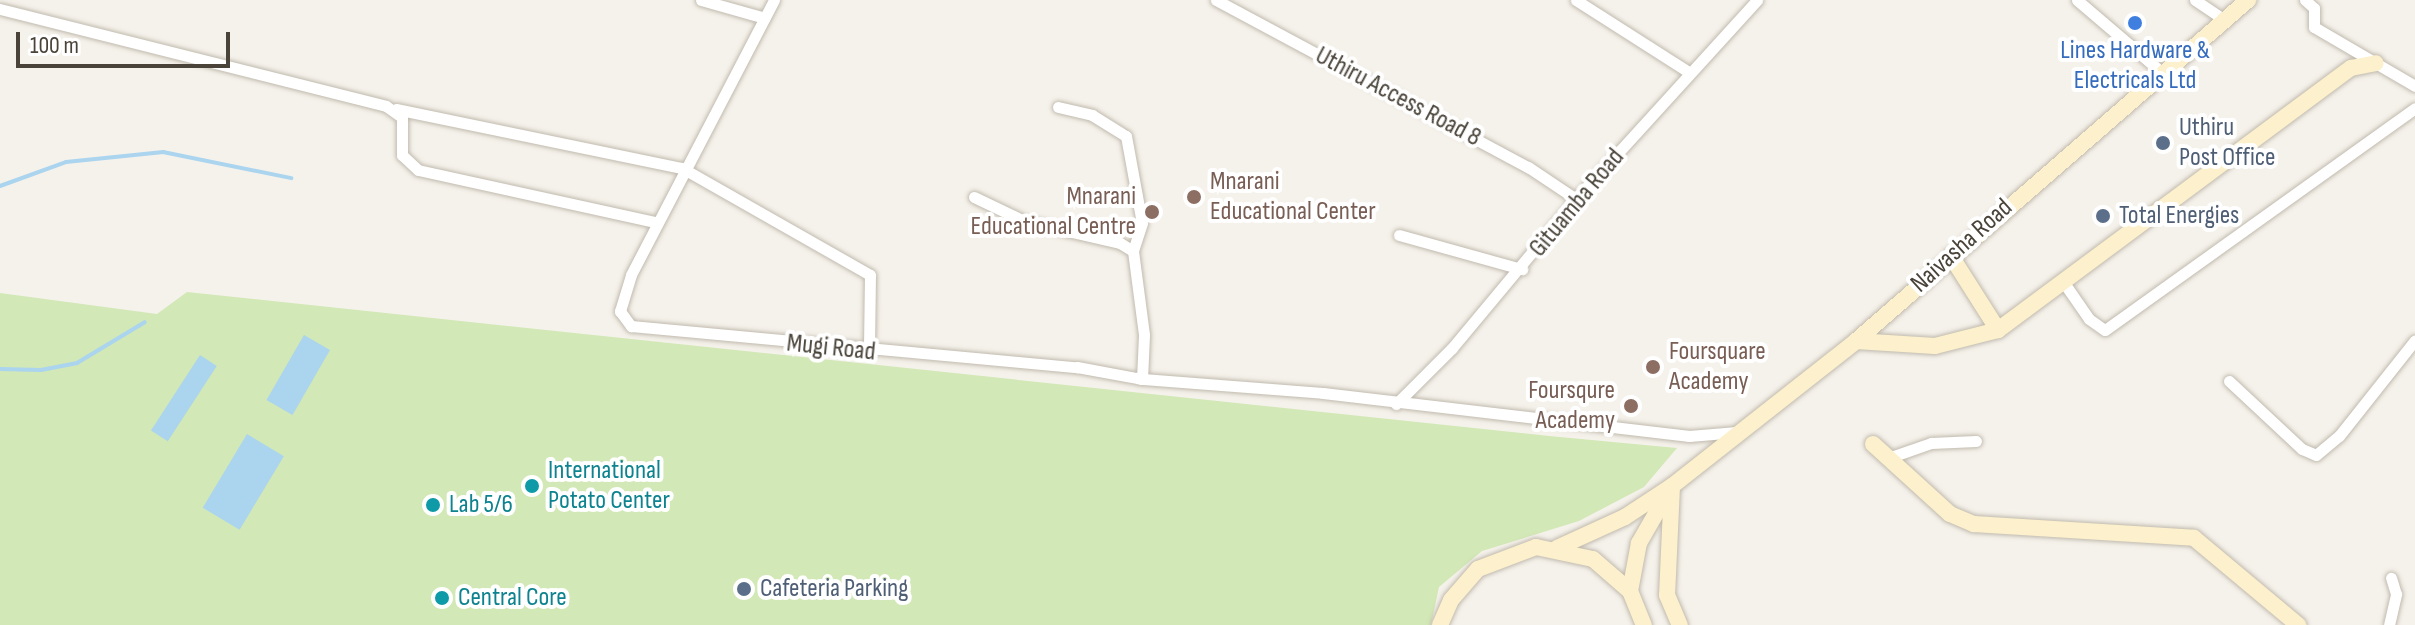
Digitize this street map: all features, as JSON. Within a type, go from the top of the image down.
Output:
[{"type":"street","points":[[701,0],[765,18]]},
{"type":"street","name":"Mugi Road","points":[[774,0],[655,222],[620,311],[631,326],[869,351],[1077,367],[1142,379],[1689,436],[1737,432]]},
{"type":"street","name":"Uthiru Access Road 8","points":[[1216,0],[1528,167],[1576,199]]},
{"type":"street","points":[[1576,0],[1690,73]]},
{"type":"street","name":"Gituamba Road","points":[[1396,404],[1522,269],[1576,199],[1757,0]]},
{"type":"street","points":[[2077,0],[2160,71]]},
{"type":"street","points":[[2195,0],[2223,19]]},
{"type":"street","name":"Naivasha Road","points":[[1676,482],[1856,341],[2160,71],[2248,0]]},
{"type":"street","points":[[2313,3],[2314,27],[2415,86]]},
{"type":"street","points":[[0,9],[396,109],[682,168],[870,275],[869,351]]},
{"type":"street","points":[[1856,341],[1935,346],[1998,330],[2351,68],[2376,63]]},
{"type":"street","points":[[1058,107],[1092,115],[1126,136],[1142,223],[1133,251],[1144,335],[1142,379]]},
{"type":"street","points":[[2062,280],[2089,319],[2105,330],[2415,108]]},
{"type":"street","points":[[396,109],[404,126],[402,155],[418,170],[655,222]]},
{"type":"street","points":[[974,197],[1024,221],[1120,243],[1133,251]]},
{"type":"street","points":[[1399,235],[1522,269]]},
{"type":"street","points":[[1951,256],[1998,330]]},
{"type":"street","points":[[2229,381],[2302,449],[2316,455],[2339,436],[2415,340]]},
{"type":"street","points":[[1888,458],[1931,443],[1976,441]]},
{"type":"street","points":[[1873,444],[1950,514],[1974,524],[2194,538],[2298,625]]},
{"type":"street","points":[[1440,625],[1451,600],[1478,569],[1501,556],[1557,548],[1601,530],[1676,482]]},
{"type":"street","points":[[1630,591],[1639,543],[1676,482]]},
{"type":"street","points":[[1676,482],[1667,595],[1680,625]]},
{"type":"street","points":[[1557,548],[1593,559],[1630,591],[1645,624]]},
{"type":"street","points":[[2389,625],[2396,594],[2391,578]]},
{"type":"green space","points":[[187,292],[1677,448],[1644,487],[1579,521],[1482,551],[1439,587],[1431,625],[0,625],[0,293],[157,314]]},
{"type":"water","points":[[304,335],[330,350],[292,415],[266,400]]},
{"type":"water","points":[[200,355],[217,366],[168,441],[151,430]]},
{"type":"water","points":[[247,434],[284,456],[240,530],[203,508]]},
{"type":"waterway","points":[[0,186],[66,162],[163,152],[291,178]]},
{"type":"waterway","points":[[0,369],[41,370],[77,363],[145,322]]},
{"type":"place","name":"Lines Hardware & Electricals Ltd","points":[[2135,23]]},
{"type":"place","name":"Uthiru Post Office","points":[[2163,143]]},
{"type":"place","name":"Mnarani Educational Center","points":[[1194,197]]},
{"type":"place","name":"Mnarani Educational Centre","points":[[1152,212]]},
{"type":"place","name":"Total Energies","points":[[2103,216]]},
{"type":"place","name":"Foursquare Academy","points":[[1653,367]]},
{"type":"place","name":"Foursqure Academy","points":[[1631,406]]},
{"type":"place","name":"International Potato Center","points":[[532,486]]},
{"type":"place","name":"Lab 5/6","points":[[433,505]]},
{"type":"place","name":"Cafeteria Parking","points":[[744,589]]},
{"type":"place","name":"Central Core","points":[[442,598]]}]
